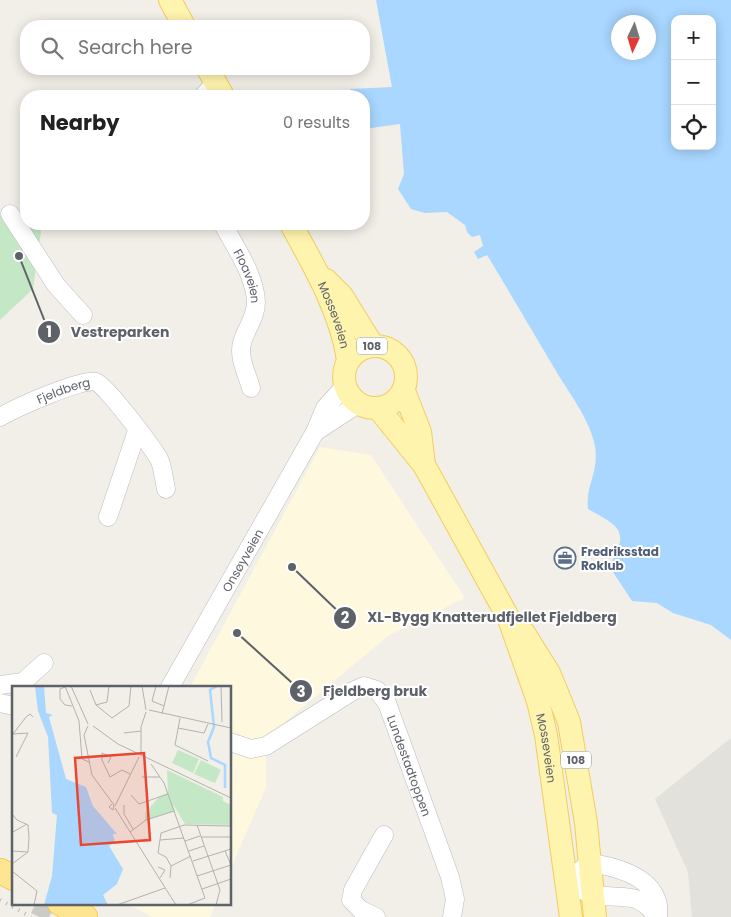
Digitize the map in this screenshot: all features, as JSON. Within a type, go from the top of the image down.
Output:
[{"type":"highway","points":[[0,871],[12,877]]},
{"type":"highway","points":[[62,904],[85,917]]},
{"type":"main road","points":[[170,0],[181,20]]},
{"type":"main road","name":"Mosseveien","points":[[295,230],[317,270],[346,344],[348,360]]},
{"type":"main road","name":"Mosseveien","points":[[317,270],[342,296],[374,346]]},
{"type":"main road","name":"108","points":[[368,406],[350,396],[345,386],[344,372],[348,360],[364,347],[374,346],[389,349],[399,357],[405,368],[404,390]]},
{"type":"main road","points":[[368,406],[388,405],[397,399],[404,390]]},
{"type":"main road","name":"Mosseveien","points":[[404,390],[420,432],[424,465]]},
{"type":"main road","name":"Mosseveien","points":[[368,406],[424,465],[509,619],[538,701],[546,735],[571,917]]},
{"type":"main road","name":"Mosseveien","points":[[509,619],[528,637],[549,673],[569,722],[586,823],[595,917]]},
{"type":"street","points":[[12,214],[20,227]]},
{"type":"street","points":[[22,230],[56,285],[83,316]]},
{"type":"street","name":"Floaveien","points":[[226,230],[254,288],[255,311],[241,349],[252,388]]},
{"type":"street","name":"Fjeldberg","points":[[0,417],[15,409],[88,381],[98,382],[114,398],[160,460],[166,489]]},
{"type":"street","name":"Onsøyveien","points":[[171,686],[315,432],[325,408],[333,396],[345,386]]},
{"type":"street","name":"Onsøyveien","points":[[315,432],[368,406]]},
{"type":"street","points":[[108,517],[137,431]]},
{"type":"street","points":[[0,685],[23,682],[44,663]]},
{"type":"street","name":"Lundestadtoppen","points":[[231,742],[251,748],[266,746],[353,691],[364,686],[377,690],[386,703],[450,877],[455,899],[452,917]]},
{"type":"street","points":[[376,917],[361,910],[351,900],[353,890],[384,835]]},
{"type":"street","points":[[590,863],[612,866],[649,886],[658,902],[658,917],[646,903],[632,897],[593,894],[566,882],[590,863]]},
{"type":"shaded area","points":[[320,447],[371,455],[465,598],[388,636],[266,738],[266,788],[231,868],[231,686],[191,686]]},
{"type":"shaded area","points":[[731,738],[731,917],[692,917],[688,872],[655,799]]},
{"type":"shaded area","points":[[128,904],[216,904],[210,917],[152,917]]},
{"type":"green space","points":[[20,211],[20,230],[41,230],[33,289],[0,320],[0,216]]},
{"type":"water","points":[[376,0],[731,0],[731,640],[711,625],[673,613],[657,603],[632,601],[609,566],[619,545],[620,537],[618,531],[614,525],[588,509],[596,452],[583,414],[487,255],[478,259],[474,252],[483,246],[480,235],[472,237],[467,232],[465,225],[447,212],[425,213],[411,209],[398,189],[404,174],[400,124],[370,128],[370,90],[350,90],[392,87]]},
{"type":"tunnel","points":[[39,917],[46,904]]},
{"type":"railway","points":[[0,900],[31,917]]},
{"type":"place","name":"Vestreparken","points":[[19,256]]},
{"type":"place","name":"Fredriksstad Roklub","points":[[565,558]]},
{"type":"place","name":"XL-Bygg Knatterudfjellet Fjeldberg","points":[[292,567]]},
{"type":"place","name":"Fjeldberg bruk","points":[[237,633]]}]
